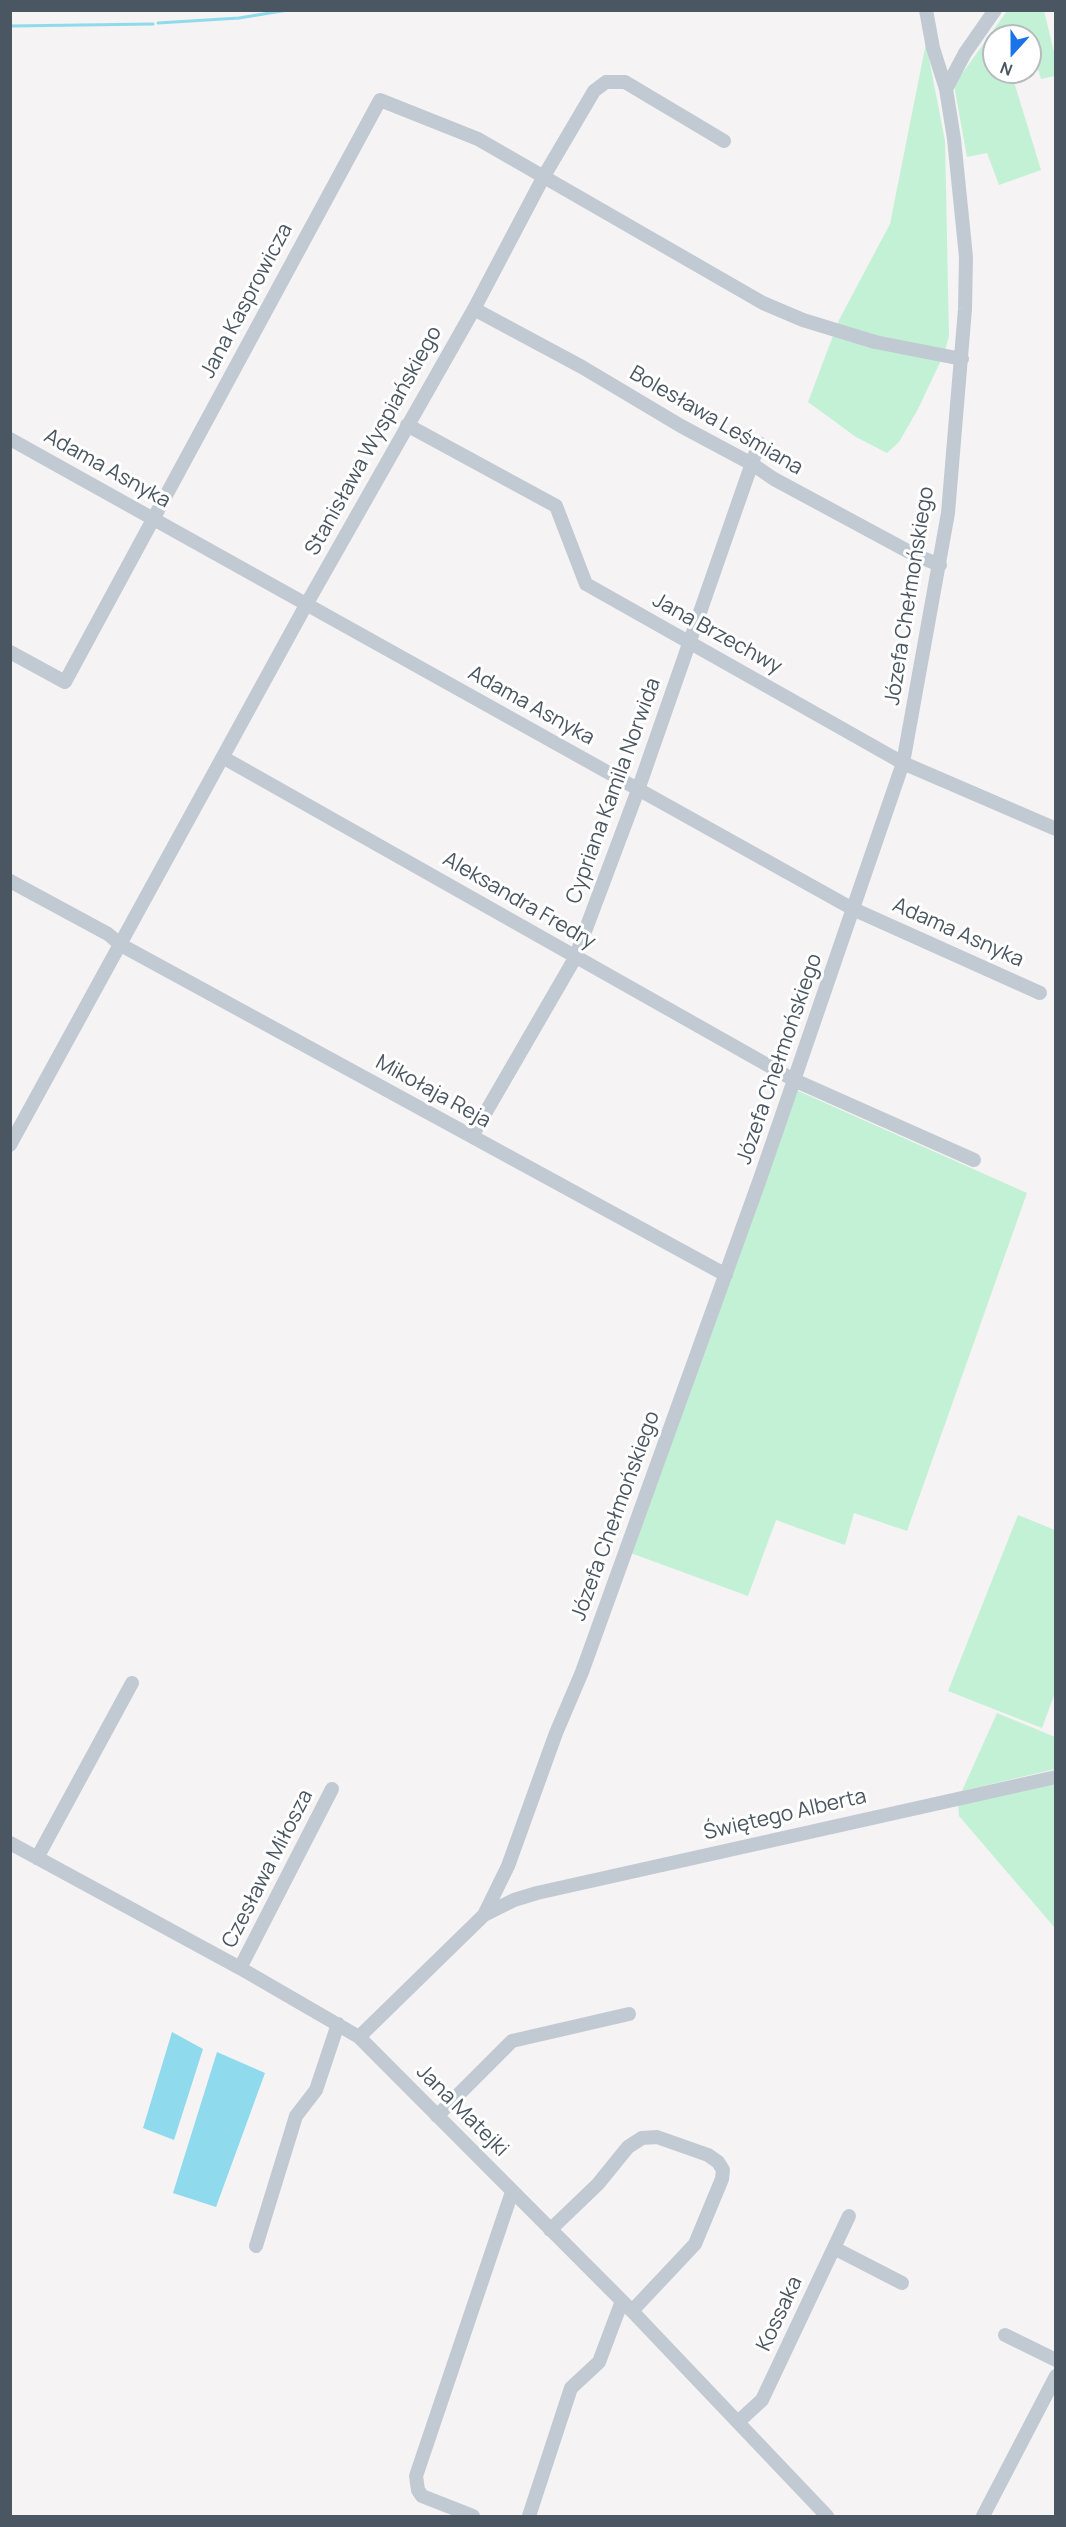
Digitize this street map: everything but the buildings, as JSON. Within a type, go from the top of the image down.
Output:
[{"type":"street","name":"Józefa Chełmońskiego","points":[[359,2037],[484,1915],[504,1874],[556,1733],[582,1672],[726,1275],[903,763],[948,513],[962,358],[966,257],[954,139],[946,88],[933,48],[926,10]]},
{"type":"street","points":[[946,88],[965,53],[995,10]]},
{"type":"street","name":"Stanisława Wyspiańskiego","points":[[10,1145],[306,605],[474,309],[544,176],[594,91],[609,81],[625,82],[724,141]]},
{"type":"street","name":"Jana Kasprowicza","points":[[10,652],[66,682],[380,100],[478,139],[544,176]]},
{"type":"street","points":[[544,176],[773,307],[803,320],[875,342],[962,358]]},
{"type":"street","name":"Bolesława Leśmiana","points":[[474,309],[582,367],[681,426],[752,464],[774,480],[904,550],[940,565]]},
{"type":"street","name":"Jana Brzechwy","points":[[407,425],[556,506],[586,584],[903,763],[1054,825]]},
{"type":"street","name":"Adama Asnyka","points":[[10,439],[853,909],[1040,993]]},
{"type":"street","name":"Cypriana Kamila Norwida","points":[[472,1136],[575,957],[638,790],[759,443]]},
{"type":"street","name":"Aleksandra Fredry","points":[[224,758],[794,1080],[974,1160]]},
{"type":"street","name":"Mikołaja Reja","points":[[10,881],[108,934],[121,945],[726,1275]]},
{"type":"street","points":[[37,1858],[132,1683]]},
{"type":"street","name":"Świętego Alberta","points":[[484,1915],[525,1896],[1056,1777]]},
{"type":"street","name":"Czesława Miłosza","points":[[240,1968],[332,1789]]},
{"type":"street","name":"Jana Matejki","points":[[10,1843],[240,1968],[359,2037],[627,2306],[827,2517]]},
{"type":"street","points":[[504,1874],[510,1889],[518,1895],[525,1896]]},
{"type":"street","points":[[436,2116],[512,2041],[629,2014]]},
{"type":"street","points":[[256,2246],[296,2116],[316,2090],[338,2024]]},
{"type":"street","points":[[529,2517],[570,2391],[599,2362],[627,2306],[695,2244],[722,2179],[723,2170],[718,2162],[708,2155],[657,2138],[642,2139],[628,2147],[598,2184],[550,2230]]},
{"type":"street","points":[[473,2517],[422,2496],[418,2490],[416,2476],[512,2192]]},
{"type":"street","name":"Kossaka","points":[[738,2422],[762,2400],[849,2216]]},
{"type":"street","points":[[834,2248],[902,2283]]},
{"type":"street","points":[[1005,2335],[1056,2360]]},
{"type":"street","points":[[982,2517],[1056,2376]]},
{"type":"green space","points":[[1007,11],[1044,11],[1055,56],[1055,76],[1042,79],[1042,24],[998,24]]},
{"type":"green space","points":[[926,43],[945,141],[949,336],[944,354],[918,409],[899,442],[887,453],[856,437],[808,402],[839,320],[890,224]]},
{"type":"green space","points":[[982,46],[982,84],[1015,84],[1041,170],[999,185],[987,153],[967,157],[954,85]]},
{"type":"green space","points":[[796,1090],[1027,1193],[907,1531],[854,1513],[845,1545],[776,1520],[748,1596],[628,1552]]},
{"type":"green space","points":[[1018,1515],[1055,1530],[1055,1693],[1042,1728],[948,1691]]},
{"type":"green space","points":[[997,1713],[1055,1737],[1055,1769],[962,1791]]},
{"type":"green space","points":[[1055,1782],[1055,1928],[959,1816],[958,1803]]},
{"type":"water","points":[[172,2032],[203,2049],[174,2140],[143,2128]]},
{"type":"water","points":[[217,2052],[265,2073],[216,2207],[173,2193]]},
{"type":"waterway","points":[[158,23],[239,18],[288,10]]},
{"type":"waterway","points":[[10,26],[153,24]]}]
